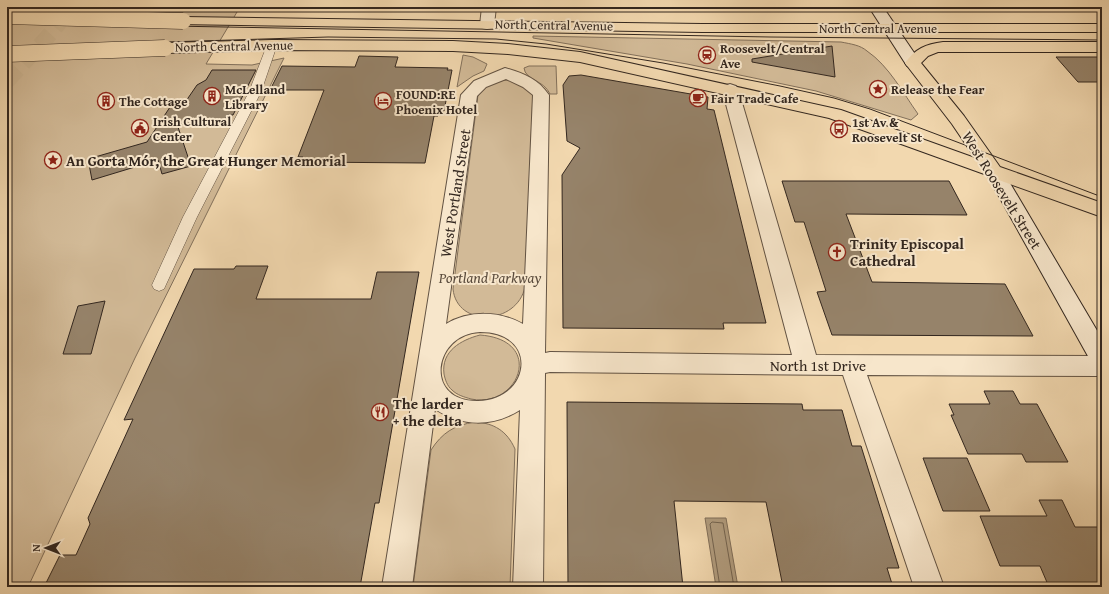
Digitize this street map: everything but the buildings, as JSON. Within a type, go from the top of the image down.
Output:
[{"type":"main road","name":"North Central Avenue","points":[[7,16],[183,21],[487,25],[889,29],[1102,28]]},
{"type":"main road","name":"North Central Avenue","points":[[7,54],[272,45],[454,46],[508,49],[580,57],[730,89],[835,114],[995,173],[1028,183]]},
{"type":"main road","name":"North Central Avenue","points":[[913,64],[920,53],[931,48],[1102,47]]},
{"type":"main road","name":"West Roosevelt Street","points":[[913,64],[958,120],[995,173]]},
{"type":"main road","points":[[1028,183],[1071,185],[1102,194]]},
{"type":"main road","points":[[1028,183],[1102,210]]},
{"type":"street","points":[[487,25],[489,7]]},
{"type":"street","name":"West Roosevelt Street","points":[[876,7],[913,64]]},
{"type":"street","points":[[505,73],[508,49]]},
{"type":"street","name":"West Portland Street","points":[[397,587],[469,95],[480,84],[505,73],[534,85],[541,95],[528,587]]},
{"type":"street","points":[[730,89],[807,365]]},
{"type":"street","name":"West Roosevelt Street","points":[[995,173],[1102,360]]},
{"type":"street","name":"West Portland Street","points":[[485,322],[502,325],[516,332],[527,343],[533,366],[525,389],[512,401],[496,410],[476,413],[458,410],[442,401],[432,388],[429,365],[438,342],[452,332],[467,325],[485,322]]},
{"type":"street","name":"North 1st Drive","points":[[533,366],[550,362],[1102,366]]},
{"type":"street","points":[[851,365],[929,587]]},
{"type":"lane","points":[[159,285],[190,217],[255,92],[272,45]]},
{"type":"green space","points":[[7,7],[240,7],[206,64],[252,65],[284,58],[135,358],[28,587],[7,587]]},
{"type":"green space","points":[[533,36],[848,43],[864,49],[882,64],[895,80],[918,114],[911,120],[816,91],[687,64],[533,38]]},
{"type":"green space","points":[[463,55],[473,57],[487,64],[484,71],[473,76],[457,87]]},
{"type":"green space","points":[[529,66],[556,66],[557,94],[550,94],[544,86],[531,78],[525,72],[524,68]]},
{"type":"green space","name":"Portland Parkway","points":[[507,80],[515,81],[533,92],[525,287],[520,300],[511,309],[500,315],[488,317],[475,316],[465,310],[457,302],[453,289],[478,95],[484,87],[490,83]]},
{"type":"green space","points":[[480,335],[501,340],[513,349],[519,360],[518,373],[512,384],[502,394],[488,399],[471,399],[463,397],[449,387],[444,374],[444,366],[449,353],[459,343]]},
{"type":"green space","points":[[475,422],[488,424],[499,429],[508,437],[515,449],[510,587],[413,587],[431,450],[444,434],[461,425]]},
{"type":"water","points":[[705,518],[726,518],[738,587],[716,587]]},
{"type":"tunnel","points":[[7,81],[52,32],[71,7]]},
{"type":"tram line","points":[[7,23],[770,37],[1102,40]]},
{"type":"tram line","points":[[7,47],[328,37],[496,39],[546,44],[663,63],[834,98],[870,109],[1102,197]]},
{"type":"place","name":"Roosevelt/Central Ave","points":[[707,55]]},
{"type":"place","name":"Release the Fear","points":[[878,89]]},
{"type":"place","name":"McLelland Library","points":[[212,96]]},
{"type":"place","name":"Fair Trade Cafe","points":[[698,98]]},
{"type":"place","name":"The Cottage","points":[[106,101]]},
{"type":"place","name":"FOUND:RE Phoenix Hotel","points":[[383,101]]},
{"type":"place","name":"Irish Cultural Center","points":[[140,128]]},
{"type":"place","name":"1st Av & Roosevelt St","points":[[839,129]]},
{"type":"place","name":"An Gorta Mór, the Great Hunger Memorial","points":[[53,160]]},
{"type":"place","name":"Trinity Episcopal Cathedral","points":[[837,252]]},
{"type":"place","name":"The larder + the delta","points":[[380,412]]}]
